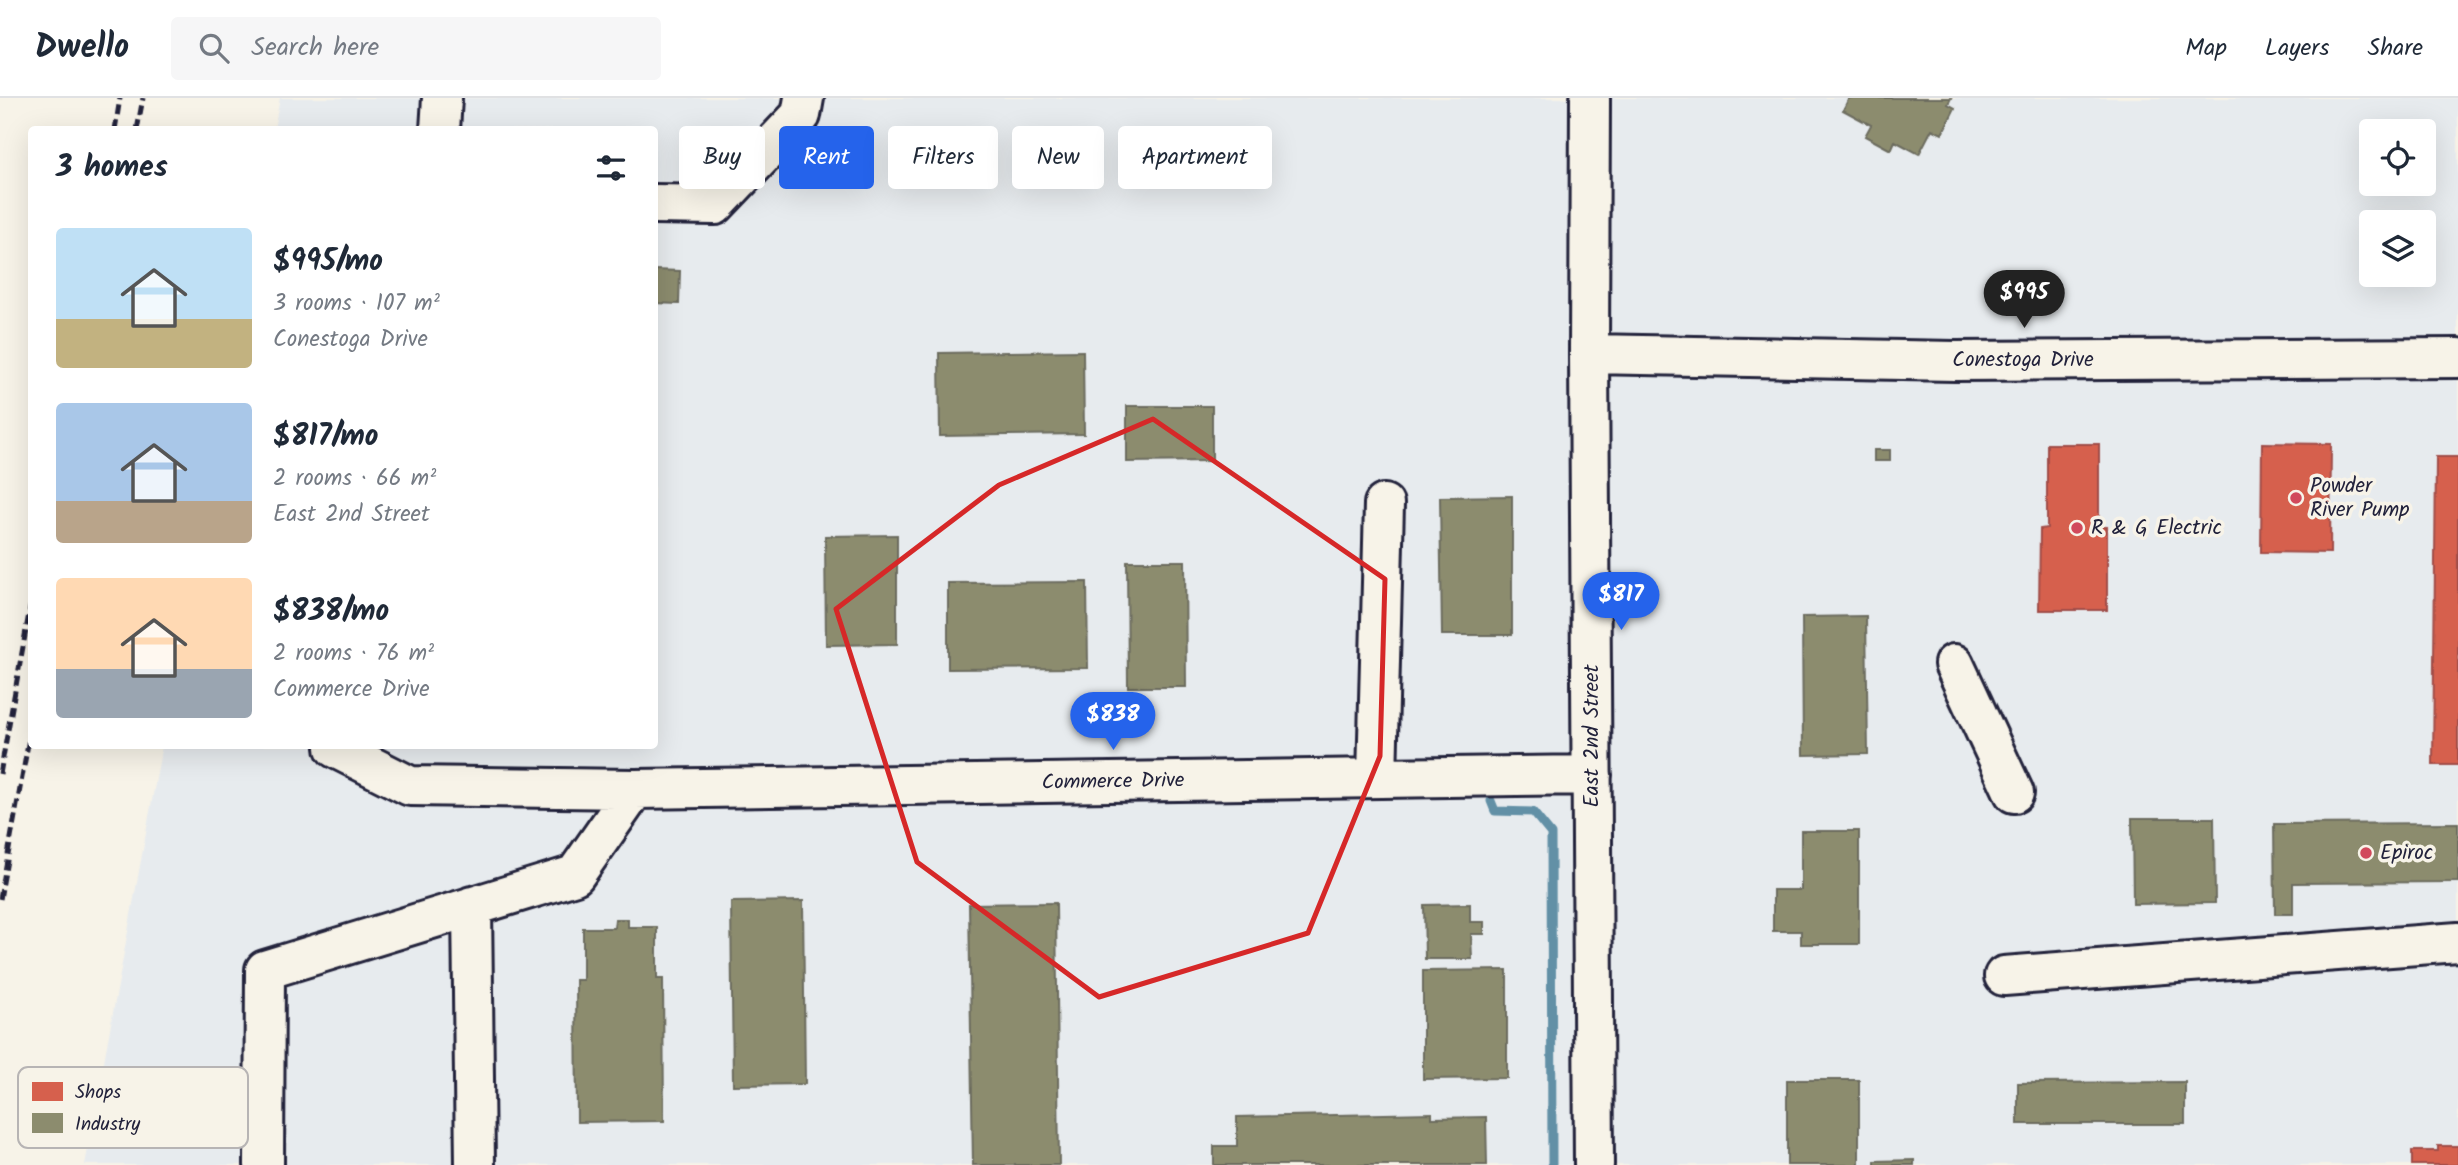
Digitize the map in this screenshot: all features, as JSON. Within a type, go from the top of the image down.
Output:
[{"type":"street","points":[[440,126],[442,98]]},
{"type":"street","points":[[658,204],[715,205],[801,115],[804,98]]},
{"type":"street","name":"East 2nd Street","points":[[1590,98],[1594,1165]]},
{"type":"street","name":"Conestoga Drive","points":[[1589,354],[1955,360],[2458,358]]},
{"type":"street","points":[[1377,778],[1384,504]]},
{"type":"street","points":[[1954,664],[2014,793]]},
{"type":"street","name":"Commerce Drive","points":[[337,749],[410,786],[635,789],[1592,775]]},
{"type":"street","points":[[264,1165],[265,970],[575,875],[635,789]]},
{"type":"street","points":[[472,906],[475,1165]]},
{"type":"street","points":[[2004,976],[2458,942]]},
{"type":"highlighted area","points":[[1153,419],[1385,579],[1380,756],[1308,933],[1099,997],[917,862],[836,609],[999,485]]},
{"type":"shaded area","points":[[280,98],[2458,98],[2458,1165],[85,1165],[88,1148],[248,1148],[248,1067],[103,1067],[161,749],[658,749],[658,126],[275,126]]},
{"type":"building: Shops","name":"Powder River Pump","points":[[2262,443],[2331,444],[2330,553],[2261,552]]},
{"type":"building: Shops","name":"R & G Electric","points":[[2047,444],[2099,444],[2099,527],[2107,527],[2107,610],[2039,610],[2040,529],[2047,528]]},
{"type":"building: Shops","points":[[2436,457],[2458,457],[2458,765],[2433,765]]},
{"type":"building: Shops","points":[[2438,1146],[2458,1146],[2458,1165],[2412,1165],[2412,1151],[2438,1151]]},
{"type":"building: Industry","points":[[1849,98],[1951,98],[1948,104],[1955,108],[1942,134],[1932,129],[1919,154],[1895,141],[1891,150],[1865,136],[1871,125],[1843,110]]},
{"type":"building: Industry","points":[[658,270],[680,271],[679,304],[658,303]]},
{"type":"building: Industry","points":[[1083,351],[1084,434],[940,436],[939,353]]},
{"type":"building: Industry","points":[[1127,406],[1212,406],[1212,461],[1127,462]]},
{"type":"building: Industry","points":[[1874,450],[1890,450],[1890,461],[1874,461]]},
{"type":"building: Industry","points":[[1512,496],[1512,635],[1442,635],[1440,497]]},
{"type":"building: Industry","points":[[897,535],[897,644],[826,645],[825,536]]},
{"type":"building: Industry","points":[[1127,561],[1185,561],[1186,687],[1128,687]]},
{"type":"building: Industry","points":[[1087,582],[1088,668],[948,669],[948,583]]},
{"type":"building: Industry","points":[[1866,616],[1868,754],[1803,755],[1802,617]]},
{"type":"building: Industry","points":[[2132,818],[2214,818],[2215,903],[2133,904]]},
{"type":"building: Industry","name":"Epiroc","points":[[2458,823],[2458,882],[2293,883],[2293,914],[2275,914],[2274,824]]},
{"type":"building: Industry","points":[[1801,831],[1859,831],[1859,944],[1801,944],[1801,931],[1773,931],[1773,890],[1801,890]]},
{"type":"building: Industry","points":[[803,901],[805,1084],[733,1085],[731,902]]},
{"type":"building: Industry","points":[[1056,903],[1059,1165],[973,1165],[969,904]]},
{"type":"building: Industry","points":[[1470,904],[1470,922],[1484,922],[1484,934],[1471,934],[1472,959],[1425,959],[1424,905]]},
{"type":"building: Industry","points":[[615,919],[628,919],[628,927],[657,927],[657,979],[663,979],[664,1121],[577,1122],[576,980],[583,980],[583,928],[614,928]]},
{"type":"building: Industry","points":[[1507,970],[1507,1078],[1423,1079],[1423,971]]},
{"type":"building: Industry","points":[[1787,1080],[1859,1080],[1859,1165],[1787,1165]]},
{"type":"building: Industry","points":[[2185,1082],[2185,1124],[2018,1124],[2018,1083]]},
{"type":"building: Industry","points":[[1432,1113],[1432,1118],[1486,1117],[1487,1165],[1214,1165],[1214,1146],[1237,1146],[1237,1117]]},
{"type":"building: Industry","points":[[1914,1160],[1914,1165],[1875,1165],[1875,1161]]},
{"type":"waterway","points":[[1491,801],[1495,811],[1533,812],[1551,834],[1552,1165]]},
{"type":"railway","points":[[116,126],[120,98]]},
{"type":"railway","points":[[138,126],[143,98]]},
{"type":"railway","points":[[0,774],[28,619]]},
{"type":"railway","points":[[0,899],[28,744]]},
{"type":"place","name":"Powder River Pump","points":[[2296,498]]},
{"type":"place","name":"R & G Electric","points":[[2077,528]]},
{"type":"place","name":"Epiroc","points":[[2366,853]]}]
